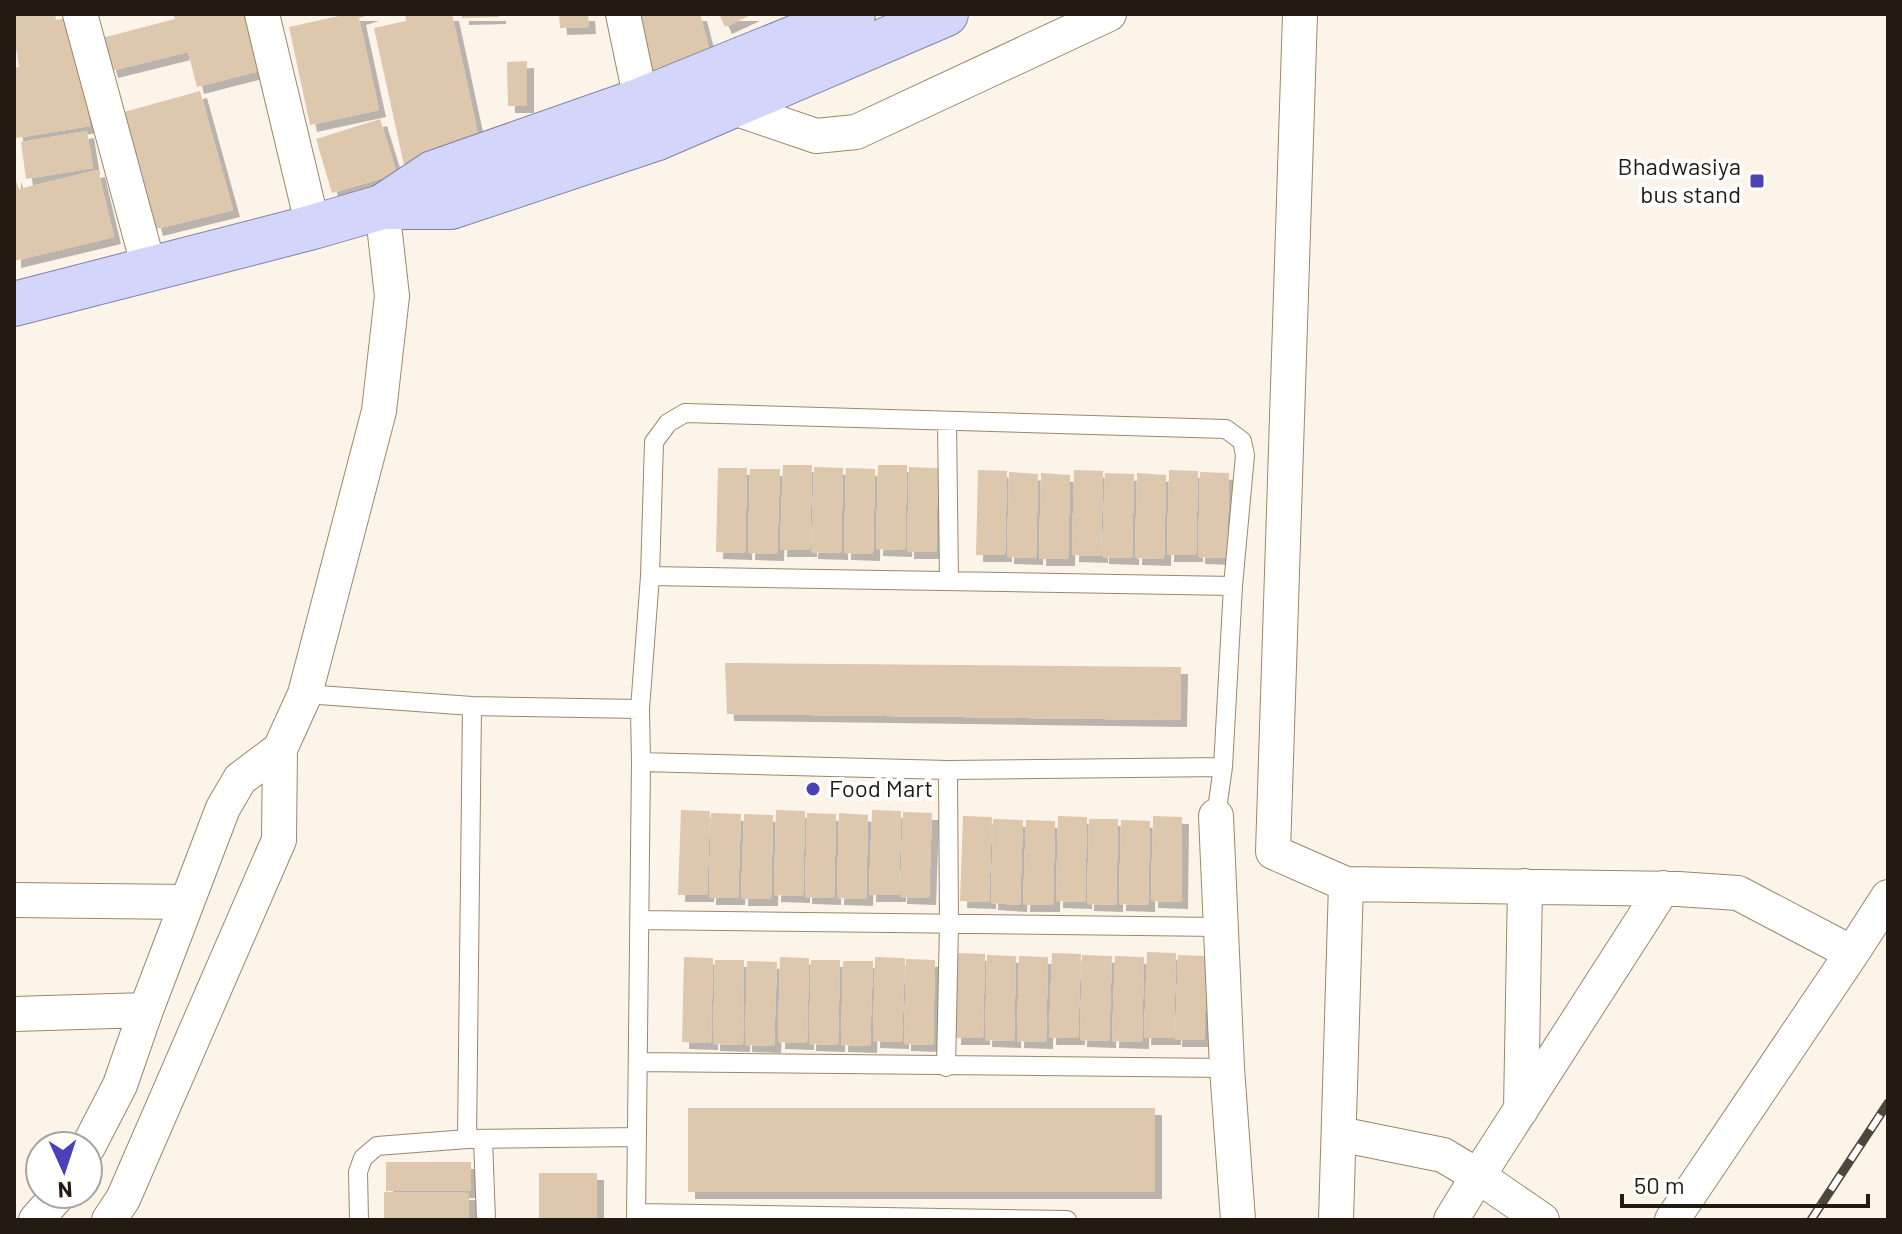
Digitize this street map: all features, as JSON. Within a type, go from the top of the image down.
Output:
[{"type":"main road","points":[[382,207],[433,173],[641,100],[853,14]]},
{"type":"main road","points":[[14,304],[382,207],[451,207],[655,139],[946,14]]},
{"type":"street","points":[[80,14],[149,268]]},
{"type":"street","points":[[262,14],[313,227]]},
{"type":"street","points":[[623,14],[641,100]]},
{"type":"street","points":[[747,57],[803,14]]},
{"type":"street","points":[[731,107],[816,136],[856,132],[1109,14]]},
{"type":"street","points":[[1300,14],[1273,852],[1346,884],[1663,888],[1738,893],[1852,953]]},
{"type":"street","points":[[109,1220],[129,1185],[279,840],[280,749],[305,694],[379,411],[392,296],[382,207]]},
{"type":"street","points":[[97,1130],[120,1085],[223,808],[240,779],[280,749]]},
{"type":"street","points":[[1216,816],[1219,927],[1238,1220]]},
{"type":"street","points":[[1336,1220],[1346,884]]},
{"type":"street","points":[[1521,1110],[1525,886]]},
{"type":"street","points":[[1451,1220],[1663,888]]},
{"type":"street","points":[[1672,1220],[1888,897]]},
{"type":"street","points":[[14,900],[186,902]]},
{"type":"street","points":[[14,1014],[146,1010]]},
{"type":"street","points":[[1339,1134],[1443,1155],[1542,1220]]},
{"type":"lane","points":[[1067,1220],[636,1216],[640,709],[650,576],[654,442],[668,423],[685,413],[1226,429],[1242,441],[1245,455],[1233,586],[1223,767],[1216,816]]},
{"type":"lane","points":[[947,421],[949,580]]},
{"type":"lane","points":[[650,576],[1233,586]]},
{"type":"lane","points":[[305,694],[472,706],[640,709]]},
{"type":"lane","points":[[472,706],[475,1139],[486,1220]]},
{"type":"lane","points":[[641,762],[948,770],[1223,767]]},
{"type":"lane","points":[[946,1067],[948,770]]},
{"type":"lane","points":[[639,920],[1219,927]]},
{"type":"lane","points":[[638,1062],[1227,1068]]},
{"type":"lane","points":[[359,1220],[358,1172],[363,1158],[377,1146],[475,1139],[637,1137]]},
{"type":"building","points":[[14,14],[55,14],[56,20],[71,17],[90,126],[16,138],[14,68],[19,67]]},
{"type":"building","points":[[173,14],[249,14],[263,70],[197,87],[188,52],[111,71],[102,38],[175,19]]},
{"type":"building","points":[[348,14],[372,14],[359,18],[379,110],[310,125],[289,27]]},
{"type":"building","points":[[405,14],[452,14],[481,148],[404,165],[374,28],[406,21]]},
{"type":"building","points":[[462,14],[499,14],[499,17],[462,18]]},
{"type":"building","points":[[559,14],[588,14],[589,27],[560,28]]},
{"type":"building","points":[[633,14],[700,14],[712,60],[648,76]]},
{"type":"building","points":[[719,14],[753,14],[725,27]]},
{"type":"building","points":[[527,61],[527,106],[508,106],[507,62]]},
{"type":"building","points":[[200,91],[233,210],[156,229],[124,112]]},
{"type":"building","points":[[380,119],[397,174],[332,193],[316,139]]},
{"type":"building","points":[[87,131],[93,168],[26,179],[21,142]]},
{"type":"building","points":[[98,170],[114,237],[14,261],[14,175],[19,189]]},
{"type":"building","points":[[783,465],[812,465],[810,550],[780,550]]},
{"type":"building","points":[[878,465],[907,465],[905,550],[876,549]]},
{"type":"building","points":[[814,467],[843,468],[841,553],[811,552]]},
{"type":"building","points":[[909,467],[938,468],[936,552],[907,552]]},
{"type":"building","points":[[718,468],[747,468],[745,553],[716,552]]},
{"type":"building","points":[[846,468],[875,469],[873,554],[844,553]]},
{"type":"building","points":[[750,469],[780,469],[777,554],[748,553]]},
{"type":"building","points":[[978,470],[1007,471],[1005,555],[976,555]]},
{"type":"building","points":[[1074,470],[1103,471],[1101,556],[1072,555]]},
{"type":"building","points":[[1169,470],[1198,471],[1196,555],[1167,555]]},
{"type":"building","points":[[1009,472],[1038,474],[1036,558],[1007,557]]},
{"type":"building","points":[[1200,472],[1229,473],[1227,558],[1198,557]]},
{"type":"building","points":[[1041,473],[1070,475],[1068,559],[1039,559]]},
{"type":"building","points":[[1105,473],[1134,474],[1132,558],[1102,557]]},
{"type":"building","points":[[1137,473],[1166,475],[1164,559],[1135,558]]},
{"type":"building","points":[[725,663],[1181,667],[1180,720],[727,714]]},
{"type":"building","points":[[681,810],[710,811],[707,895],[678,895]]},
{"type":"building","points":[[776,810],[805,811],[803,896],[774,895]]},
{"type":"building","points":[[872,810],[901,811],[899,895],[869,895]]},
{"type":"building","points":[[903,812],[932,813],[929,898],[900,897]]},
{"type":"building","points":[[711,813],[741,814],[738,898],[709,898]]},
{"type":"building","points":[[807,813],[836,814],[834,898],[805,897]]},
{"type":"building","points":[[839,813],[868,815],[866,899],[837,898]]},
{"type":"building","points":[[744,814],[773,815],[771,899],[741,899]]},
{"type":"building","points":[[963,816],[992,817],[989,902],[960,901]]},
{"type":"building","points":[[1058,816],[1087,817],[1085,902],[1056,901]]},
{"type":"building","points":[[1153,816],[1182,817],[1181,902],[1151,901]]},
{"type":"building","points":[[993,819],[1023,820],[1020,905],[991,903]]},
{"type":"building","points":[[1089,819],[1118,819],[1116,905],[1087,904]]},
{"type":"building","points":[[1026,820],[1055,821],[1053,905],[1023,905]]},
{"type":"building","points":[[1121,820],[1150,821],[1148,905],[1119,904]]},
{"type":"building","points":[[1147,952],[1176,953],[1174,1038],[1144,1038]]},
{"type":"building","points":[[956,953],[985,954],[983,1038],[954,1038]]},
{"type":"building","points":[[1052,953],[1081,954],[1078,1038],[1049,1038]]},
{"type":"building","points":[[987,955],[1016,956],[1014,1041],[985,1040]]},
{"type":"building","points":[[1082,955],[1112,956],[1109,1041],[1080,1040]]},
{"type":"building","points":[[1178,955],[1207,956],[1204,1040],[1175,1040]]},
{"type":"building","points":[[1019,956],[1048,957],[1046,1042],[1017,1041]]},
{"type":"building","points":[[1115,956],[1144,957],[1142,1042],[1112,1041]]},
{"type":"building","points":[[684,957],[713,958],[711,1043],[682,1042]]},
{"type":"building","points":[[780,957],[809,958],[807,1043],[778,1042]]},
{"type":"building","points":[[875,957],[905,958],[902,1042],[873,1041]]},
{"type":"building","points":[[906,959],[935,960],[933,1045],[904,1044]]},
{"type":"building","points":[[715,960],[744,960],[743,1045],[713,1044]]},
{"type":"building","points":[[811,960],[840,960],[838,1045],[809,1044]]},
{"type":"building","points":[[747,961],[777,962],[774,1046],[745,1045]]},
{"type":"building","points":[[843,961],[873,961],[870,1046],[841,1045]]},
{"type":"building","points":[[688,1108],[1155,1108],[1155,1192],[688,1192]]},
{"type":"building","points":[[386,1162],[471,1162],[471,1191],[386,1191]]},
{"type":"building","points":[[539,1173],[597,1173],[597,1220],[539,1220]]},
{"type":"building","points":[[384,1192],[469,1193],[469,1220],[384,1220]]},
{"type":"railway","points":[[1811,1220],[1888,1103]]},
{"type":"place","name":"Bhadwasiya bus stand","points":[[1757,181]]},
{"type":"place","name":"Food Mart","points":[[813,789]]}]
